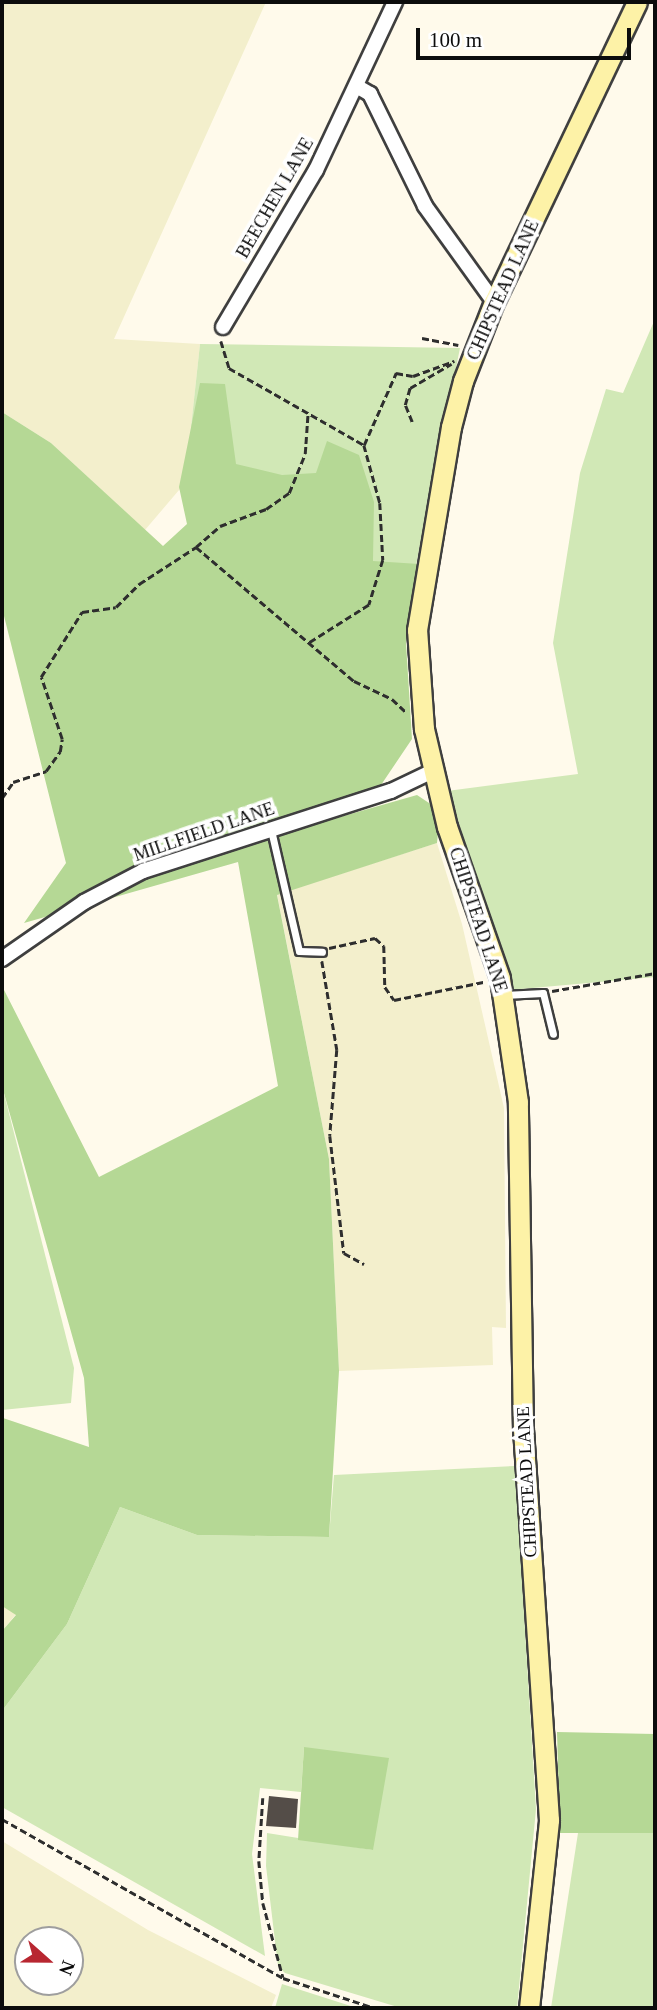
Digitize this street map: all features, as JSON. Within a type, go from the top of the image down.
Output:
[{"type":"street","name":"BEECHEN LANE","points":[[223,327],[316,170],[358,86],[395,2]]},
{"type":"street","name":"CHIPSTEAD LANE","points":[[529,2008],[549,1820],[523,1430],[518,1102],[502,987],[447,827],[424,729],[417,630],[451,427],[468,356],[637,2]]},
{"type":"street","points":[[358,86],[370,94],[425,206],[494,302]]},
{"type":"street","name":"MILLFIELD LANE","points":[[2,959],[85,902],[143,871],[391,792],[433,771]]},
{"type":"lane","points":[[271,829],[299,951],[322,952]]},
{"type":"lane","points":[[502,987],[543,993],[553,1034]]},
{"type":"path","points":[[223,327],[220,346],[229,368],[364,446]]},
{"type":"path","points":[[422,338],[468,356]]},
{"type":"path","points":[[412,422],[405,405],[410,388],[468,356]]},
{"type":"path","points":[[309,643],[369,605],[383,560],[380,503],[364,446],[396,373],[413,376],[468,356]]},
{"type":"path","points":[[2,798],[13,782],[46,771],[60,752],[62,739],[41,677],[82,612],[116,607],[139,584],[196,547],[220,526],[266,509],[289,494],[305,454],[308,415]]},
{"type":"path","points":[[196,547],[354,681],[392,699],[424,729]]},
{"type":"path","points":[[364,1264],[344,1252],[330,1136],[337,1050],[322,952],[338,943],[375,938],[384,946],[385,987],[394,1000],[502,987]]},
{"type":"path","points":[[543,993],[655,973]]},
{"type":"path","points":[[263,1798],[262,1889],[283,1978]]},
{"type":"path","points":[[2,1819],[283,1978],[375,2008]]},
{"type":"shaded area","points":[[2,2],[266,2],[114,339],[200,344],[185,483],[145,530],[51,443],[2,412]]},
{"type":"shaded area","points":[[437,843],[462,924],[504,1108],[506,1328],[492,1327],[493,1365],[339,1371],[329,1159],[277,894]]},
{"type":"shaded area","points":[[2,1606],[16,1614],[2,1631]]},
{"type":"shaded area","points":[[2,1841],[148,1930],[276,1995],[271,2008],[2,2008]]},
{"type":"green space","points":[[655,319],[655,977],[510,990],[447,791],[578,774],[553,643],[580,473],[606,389],[623,393]]},
{"type":"green space","points":[[200,344],[460,348],[412,585],[185,483]]},
{"type":"green space","points":[[200,383],[225,384],[236,464],[282,475],[316,473],[327,441],[359,455],[374,502],[373,561],[419,564],[406,643],[412,739],[381,785],[326,821],[417,795],[432,805],[439,823],[437,843],[277,895],[329,1159],[339,1371],[329,1537],[197,1535],[120,1507],[67,1624],[2,1711],[2,1631],[16,1615],[2,1606],[3,1418],[89,1447],[84,1378],[2,1086],[2,986],[99,1177],[278,1086],[238,862],[24,923],[66,863],[2,608],[2,412],[51,443],[163,546],[187,524],[179,487]]},
{"type":"green space","points":[[2,1086],[74,1368],[71,1403],[2,1410]]},
{"type":"green space","points":[[515,1466],[536,1809],[517,2008],[401,2008],[285,1973],[278,1966],[266,1866],[267,1833],[373,1850],[304,1747],[301,1792],[260,1788],[252,1854],[265,1956],[2,1807],[2,1711],[67,1624],[120,1507],[197,1535],[329,1537],[334,1475]]},
{"type":"green space","points":[[557,1732],[655,1734],[655,1833],[560,1833]]},
{"type":"green space","points":[[304,1747],[389,1758],[373,1850],[298,1840]]},
{"type":"green space","points":[[578,1833],[655,1833],[655,2008],[551,2008]]},
{"type":"green space","points":[[282,1984],[357,2008],[275,2008]]},
{"type":"building","points":[[269,1796],[298,1799],[296,1828],[266,1826]]}]
